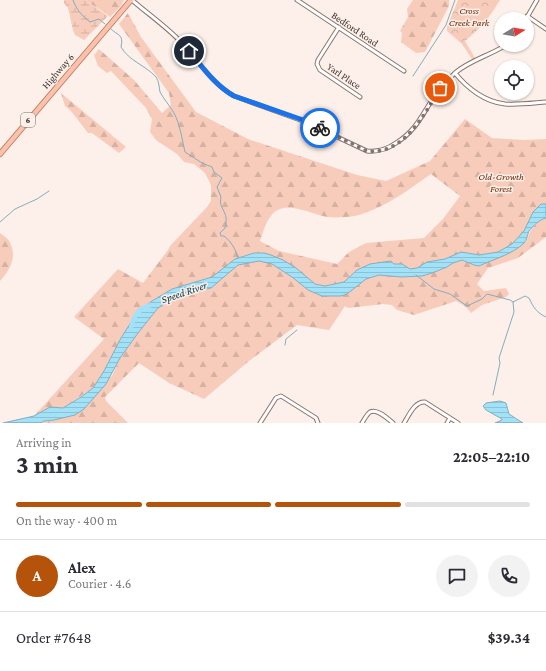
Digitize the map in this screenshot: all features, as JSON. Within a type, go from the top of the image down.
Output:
[{"type":"main road","name":"Highway 6","points":[[0,154],[131,0]]},
{"type":"street","points":[[131,0],[181,42],[214,81],[225,91],[234,96],[303,120],[367,151],[375,152],[383,150],[407,136],[420,122],[440,88],[455,73],[468,63],[494,51]]},
{"type":"street","name":"Bedford Road","points":[[297,0],[404,71]]},
{"type":"street","points":[[530,12],[537,0]]},
{"type":"street","points":[[534,23],[546,30]]},
{"type":"street","name":"Yarl Place","points":[[339,27],[318,60],[317,66],[320,70],[360,97]]},
{"type":"street","points":[[455,73],[477,94],[495,102],[506,104],[546,102]]},
{"type":"street","points":[[260,423],[276,398],[281,396],[316,418],[318,423]]},
{"type":"street","points":[[404,423],[417,404],[423,401],[458,423]]},
{"type":"street","points":[[362,423],[369,413],[373,411],[377,412],[393,423]]},
{"type":"street","points":[[447,423],[450,418]]},
{"type":"green space","points":[[64,0],[85,0],[108,16],[84,40],[75,35],[68,8],[64,3]]},
{"type":"green space","points":[[85,0],[124,0],[120,7],[110,17]]},
{"type":"green space","points":[[413,0],[449,0],[449,6],[425,52],[416,53],[401,42],[402,33],[400,31],[408,17],[407,9]]},
{"type":"green space","name":"Cross Creek Park","points":[[458,0],[500,0],[485,22],[465,41],[475,58],[472,59],[462,44],[447,31],[447,27]]},
{"type":"green space","name":"Old-Growth Forest","points":[[128,13],[141,37],[196,112],[248,139],[357,175],[386,181],[430,161],[465,119],[492,138],[524,140],[546,139],[546,204],[541,205],[524,231],[512,244],[498,252],[479,255],[461,252],[445,259],[427,262],[417,268],[410,269],[402,264],[394,264],[391,261],[370,264],[357,270],[344,282],[325,286],[315,284],[296,268],[283,260],[246,255],[235,259],[212,277],[172,289],[152,302],[137,314],[121,338],[110,363],[93,388],[63,408],[50,407],[34,416],[104,339],[74,317],[118,269],[143,283],[170,246],[211,201],[211,185],[205,173],[194,164],[184,162],[177,154],[156,140],[150,132],[152,119],[146,108],[111,71],[107,73],[98,66],[94,55],[99,49],[134,80],[162,113],[171,105],[169,93],[119,24]],"holes":[[[431,174],[460,196],[443,219],[424,238],[366,243],[349,252],[337,264],[279,251],[260,241],[264,228],[271,216],[276,211],[283,208],[298,209],[321,216],[344,217],[359,215],[388,203]]]},
{"type":"green space","points":[[61,93],[126,147],[119,153],[92,133],[88,133],[71,111],[65,106]]},
{"type":"green space","points":[[546,218],[546,237],[518,258],[488,268],[477,284],[484,291],[506,288],[509,294],[506,297],[482,305],[471,313],[466,307],[456,301],[414,315],[397,310],[392,305],[383,304],[348,308],[345,306],[329,330],[297,325],[249,361],[204,399],[169,383],[139,363],[105,397],[106,401],[128,423],[41,423],[44,421],[54,420],[112,376],[120,358],[158,308],[174,297],[211,288],[238,265],[259,261],[272,264],[308,290],[322,296],[347,294],[366,279],[379,275],[401,277],[422,276],[462,260],[474,265],[526,242],[533,227],[542,219]]},
{"type":"green space","points":[[0,233],[9,241],[12,247],[13,257],[10,267],[0,281]]},
{"type":"water","points":[[541,204],[546,204],[546,218],[539,221],[529,231],[526,240],[520,247],[503,256],[479,266],[462,260],[422,276],[401,277],[379,275],[366,279],[347,294],[341,296],[322,296],[308,290],[272,264],[259,261],[238,265],[211,288],[174,297],[158,308],[120,358],[106,384],[84,409],[75,415],[44,421],[41,423],[3,423],[34,416],[50,407],[63,408],[81,397],[93,388],[137,313],[152,301],[172,289],[212,277],[235,259],[254,253],[271,255],[296,268],[315,284],[325,286],[344,282],[357,270],[370,264],[391,261],[394,264],[402,264],[410,269],[417,268],[427,262],[445,259],[461,252],[479,255],[498,252],[512,244],[524,231],[533,212]]},
{"type":"water","points":[[500,401],[506,403],[509,414],[523,423],[495,423],[502,419],[486,410],[483,406],[486,403]]},
{"type":"waterway","points":[[73,0],[80,12],[90,22],[99,19],[105,24]]},
{"type":"waterway","points":[[413,76],[446,25],[455,0]]},
{"type":"waterway","points":[[111,29],[121,37],[121,47],[124,52],[156,77],[160,92],[176,117],[185,152],[202,163],[212,167],[214,172],[222,178],[217,187],[221,197],[221,204],[226,216],[226,221],[225,228],[220,233],[221,236],[227,238],[231,243],[238,258]]},
{"type":"waterway","points":[[0,222],[15,209],[37,199],[49,191]]},
{"type":"waterway","points":[[416,275],[434,289],[450,294],[467,306],[482,299],[487,294],[513,302],[525,296],[529,298],[538,312],[546,317]]},
{"type":"waterway","points":[[493,395],[500,363],[499,358],[514,312],[513,302]]},
{"type":"waterway","name":"Speed River","points":[[131,328],[137,313],[143,308],[151,305]]},
{"type":"waterway","points":[[285,345],[286,339],[297,330]]},
{"type":"way so far","points":[[320,128],[367,151],[375,152],[383,150],[407,136],[420,122],[440,88]]},
{"type":"route","points":[[189,51],[214,81],[225,91],[234,96],[303,120],[320,128]]}]
